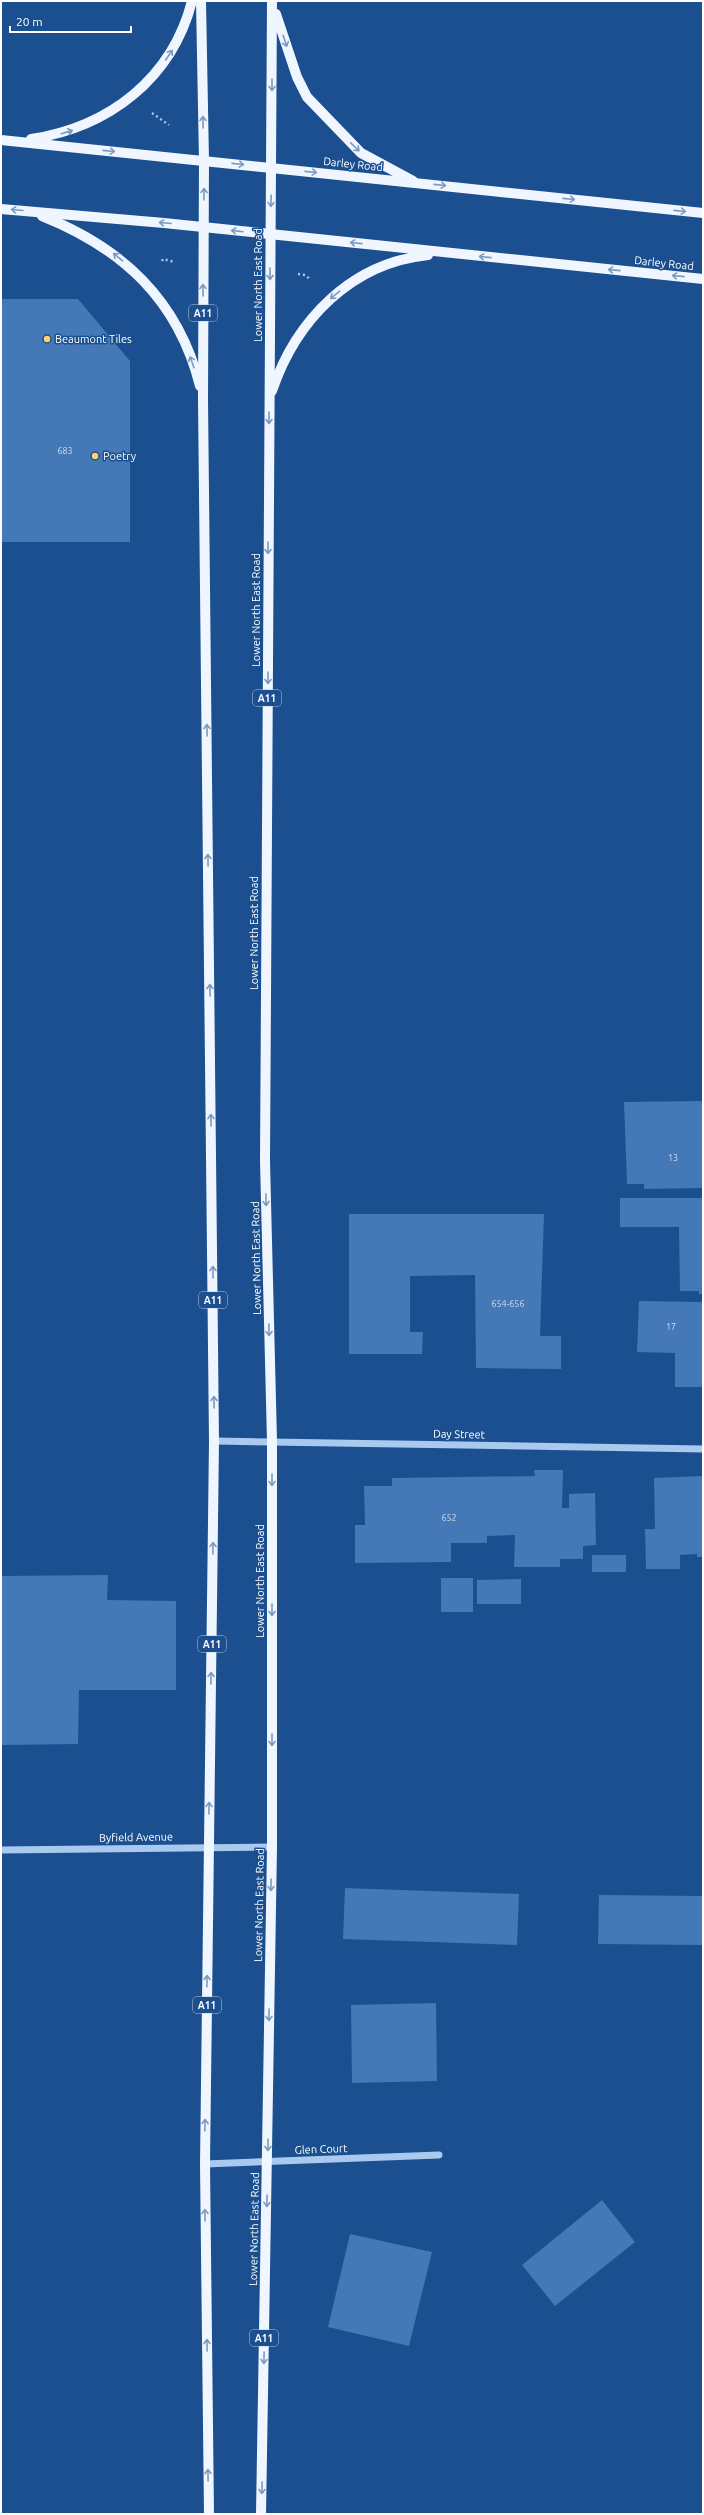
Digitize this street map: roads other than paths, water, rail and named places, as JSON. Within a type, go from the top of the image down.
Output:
[{"type":"main road","points":[[1,140],[25,140],[64,133],[111,112],[138,91],[164,61],[176,44],[192,1]]},
{"type":"main road","name":"A11","points":[[201,1],[204,161],[203,399],[214,1441],[204,2164],[209,2514]]},
{"type":"main road","points":[[272,3],[297,78],[307,97],[361,153],[417,183]]},
{"type":"main road","name":"Lower North East Road","points":[[261,2514],[268,2162],[272,1846],[272,1441],[265,1161],[272,3]]},
{"type":"main road","name":"Darley Road","points":[[1,140],[703,213]]},
{"type":"main road","name":"Darley Road","points":[[1,209],[204,227],[703,279]]},
{"type":"main road","points":[[33,212],[87,236],[110,250],[144,281],[162,302],[182,335],[203,399]]},
{"type":"main road","points":[[269,401],[289,351],[312,317],[330,298],[357,279],[376,269],[416,256],[448,253]]},
{"type":"street","name":"Day Street","points":[[214,1441],[703,1449]]},
{"type":"street","name":"Byfield Avenue","points":[[1,1850],[272,1846]]},
{"type":"street","name":"Glen Court","points":[[204,2164],[439,2155]]},
{"type":"place","name":"Beaumont Tiles","points":[[47,339]]},
{"type":"place","name":"Poetry","points":[[95,456]]}]
